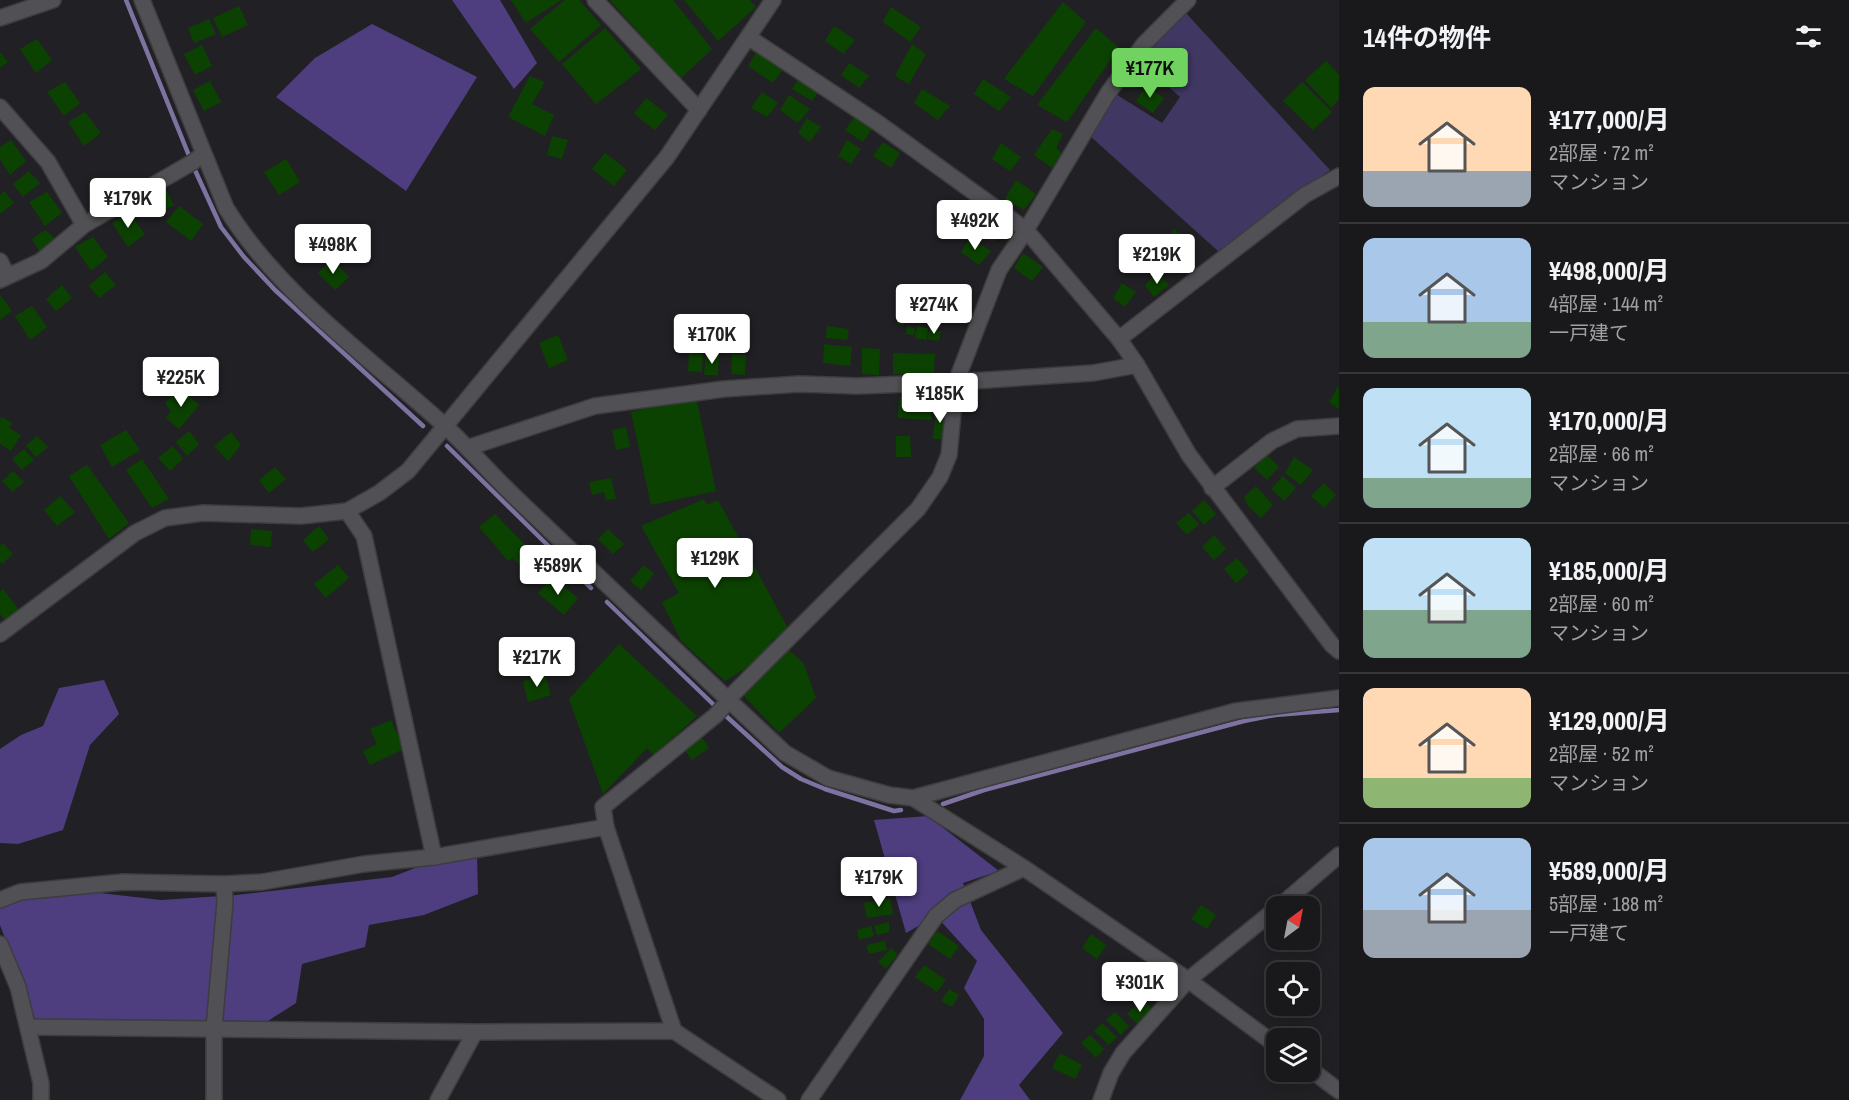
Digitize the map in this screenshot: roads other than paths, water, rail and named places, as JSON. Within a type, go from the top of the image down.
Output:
[{"type":"street","points":[[0,18],[53,0]]},
{"type":"street","points":[[142,0],[194,160],[256,251],[355,350],[467,448],[723,707],[785,753],[828,778],[889,795],[913,798],[1236,711],[1339,698]]},
{"type":"street","points":[[595,0],[699,110]]},
{"type":"street","points":[[0,634],[135,533],[165,518],[203,513],[301,516],[347,511],[380,493],[408,471],[667,157],[773,0]]},
{"type":"street","points":[[674,1031],[606,827],[603,807],[723,707],[918,509],[940,477],[949,455],[956,382],[999,270],[1026,230],[1108,93],[1144,44],[1188,0]]},
{"type":"street","points":[[748,37],[878,123],[1026,230],[1119,339],[1137,365],[1189,455],[1212,488],[1332,645],[1339,651]]},
{"type":"street","points":[[0,107],[48,162],[84,225]]},
{"type":"street","points":[[2,272],[41,261],[84,225],[194,160]]},
{"type":"street","points":[[1119,339],[1305,195],[1339,176]]},
{"type":"street","points":[[467,448],[595,406],[724,389],[799,384],[858,386],[956,382],[1093,373],[1137,365]]},
{"type":"street","points":[[1212,488],[1272,441],[1297,429],[1339,426]]},
{"type":"street","points":[[347,511],[364,536],[434,857]]},
{"type":"street","points":[[913,798],[1024,868],[1188,980],[1266,1038]]},
{"type":"street","points":[[0,900],[20,892],[123,882],[224,884],[262,882],[364,864],[434,857],[606,827]]},
{"type":"street","points":[[1292,896],[1339,855]]},
{"type":"street","points":[[809,1100],[936,916],[955,900],[1024,868]]},
{"type":"street","points":[[214,1100],[214,1028],[225,902],[224,884]]},
{"type":"street","points":[[1101,1100],[1111,1073],[1123,1053],[1188,980],[1266,917]]},
{"type":"street","points":[[0,944],[18,987],[41,1083],[41,1100]]},
{"type":"street","points":[[28,1027],[475,1032],[674,1031],[778,1100]]},
{"type":"street","points":[[438,1100],[475,1032]]},
{"type":"street","points":[[1320,1077],[1339,1091]]},
{"type":"waterway","points":[[126,0],[194,168],[221,227],[244,257],[275,290],[423,426]]},
{"type":"waterway","points":[[447,446],[591,588]]},
{"type":"waterway","points":[[607,602],[782,767],[801,779],[825,789],[894,811],[901,810]]},
{"type":"waterway","points":[[943,804],[984,790],[1244,721],[1275,715],[1339,710]]}]
